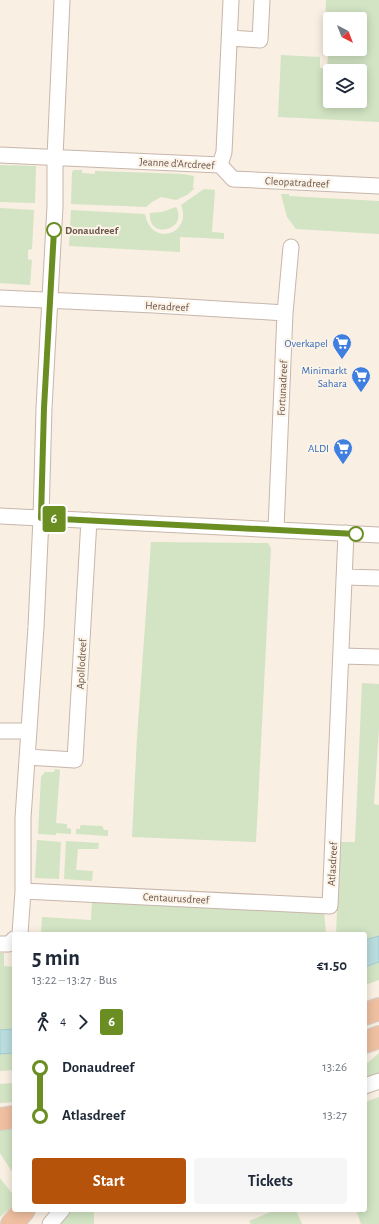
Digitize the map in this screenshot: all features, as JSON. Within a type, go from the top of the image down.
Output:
[{"type":"highway","points":[[367,1013],[379,1009]]},
{"type":"highway","points":[[367,1041],[379,1037]]},
{"type":"highway","points":[[0,1118],[12,1117]]},
{"type":"highway","points":[[12,1224],[22,1212]]},
{"type":"street","points":[[20,932],[23,891],[23,837],[27,757],[41,518],[44,408],[55,206],[55,157],[62,0]]},
{"type":"street","name":"Jeanne d'Arcdreef","points":[[0,155],[220,165],[224,152],[231,0]]},
{"type":"street","points":[[230,38],[260,40],[262,0]]},
{"type":"street","name":"Cleopatradreef","points":[[220,165],[233,179],[379,186]]},
{"type":"street","name":"Fortunadreef","points":[[276,529],[286,313],[291,247]]},
{"type":"street","name":"Heradreef","points":[[0,298],[286,313]]},
{"type":"street","points":[[0,516],[379,535]]},
{"type":"street","name":"Apollodreef","points":[[27,757],[75,760],[89,520]]},
{"type":"street","name":"Atlasdreef","points":[[330,906],[346,533]]},
{"type":"street","points":[[344,577],[379,578]]},
{"type":"street","points":[[341,656],[379,657]]},
{"type":"street","points":[[0,731],[29,731]]},
{"type":"street","name":"Centaurusdreef","points":[[23,891],[330,906]]},
{"type":"street","points":[[0,944],[9,944],[12,942]]},
{"type":"street","points":[[367,1085],[379,1081]]},
{"type":"street","points":[[50,1224],[60,1212]]},
{"type":"green space","points":[[326,0],[379,0],[379,122],[278,117],[281,55],[320,57],[320,68],[323,68],[323,108],[367,108],[367,64],[327,64],[328,56],[367,56],[367,12],[326,12]]},
{"type":"green space","points":[[0,165],[36,166],[35,203],[0,202]]},
{"type":"green space","points":[[74,170],[82,170],[82,173],[95,174],[95,171],[183,174],[194,176],[193,188],[195,188],[187,195],[176,200],[161,197],[146,207],[71,204],[72,172]]},
{"type":"green space","points":[[204,189],[215,190],[212,232],[224,233],[224,239],[180,237],[180,252],[69,246],[71,210],[145,214],[149,225],[155,231],[162,234],[170,233],[176,230],[181,223],[183,215],[181,205]]},
{"type":"green space","points":[[281,194],[289,194],[289,196],[379,201],[379,234],[296,229],[287,217]]},
{"type":"green space","points":[[176,207],[178,215],[177,222],[173,227],[160,229],[155,227],[151,221],[150,213],[162,212]]},
{"type":"green space","points":[[0,208],[34,210],[32,249],[28,250],[28,259],[32,260],[30,285],[0,283]]},
{"type":"green space","points":[[151,542],[268,543],[271,548],[256,842],[132,837],[137,737]]},
{"type":"green space","points":[[362,683],[379,684],[379,728],[374,804],[379,805],[379,936],[367,939],[367,932],[336,932],[340,842],[355,842]]},
{"type":"green space","points":[[55,769],[60,770],[56,823],[67,824],[67,828],[71,829],[71,834],[38,834],[41,777],[45,772],[54,772]]},
{"type":"green space","points":[[80,826],[102,826],[104,830],[108,830],[108,836],[76,834],[76,829],[80,829]]},
{"type":"green space","points":[[37,840],[61,842],[59,879],[35,878]]},
{"type":"green space","points":[[66,841],[99,843],[98,849],[78,849],[76,870],[93,871],[92,881],[64,879]]},
{"type":"green space","points":[[92,901],[324,911],[326,932],[41,932],[42,917],[91,920]]},
{"type":"green space","points":[[0,953],[4,953],[4,966],[12,967],[12,1029],[0,1030]]},
{"type":"green space","points":[[379,962],[379,980],[367,984],[367,966]]},
{"type":"green space","points":[[12,1053],[12,1070],[0,1071],[0,1054]]},
{"type":"green space","points":[[379,1053],[379,1076],[367,1080],[367,1063]]},
{"type":"green space","points":[[12,1083],[12,1102],[0,1103],[0,1084]]},
{"type":"green space","points":[[379,1097],[379,1224],[361,1224],[357,1212],[367,1212],[367,1101]]},
{"type":"green space","points":[[12,1126],[12,1172],[0,1153],[0,1127]]},
{"type":"green space","points":[[0,1178],[12,1193],[12,1207],[0,1217]]},
{"type":"green space","points":[[68,1212],[94,1212],[94,1224],[59,1224]]},
{"type":"green space","points":[[270,1212],[297,1212],[302,1224],[251,1224],[249,1221]]},
{"type":"water","points":[[379,936],[379,962],[367,966],[367,939]]},
{"type":"water","points":[[12,1029],[12,1053],[0,1054],[0,1030]]},
{"type":"bus line","name":"6","points":[[54,230],[44,408],[41,518],[356,534]]},
{"type":"place","name":"Donaudreef","points":[[54,230]]},
{"type":"place","name":"Overkapel","points":[[342,360]]},
{"type":"place","name":"Minimarkt Sahara","points":[[361,393]]},
{"type":"place","name":"ALDI","points":[[343,465]]}]
